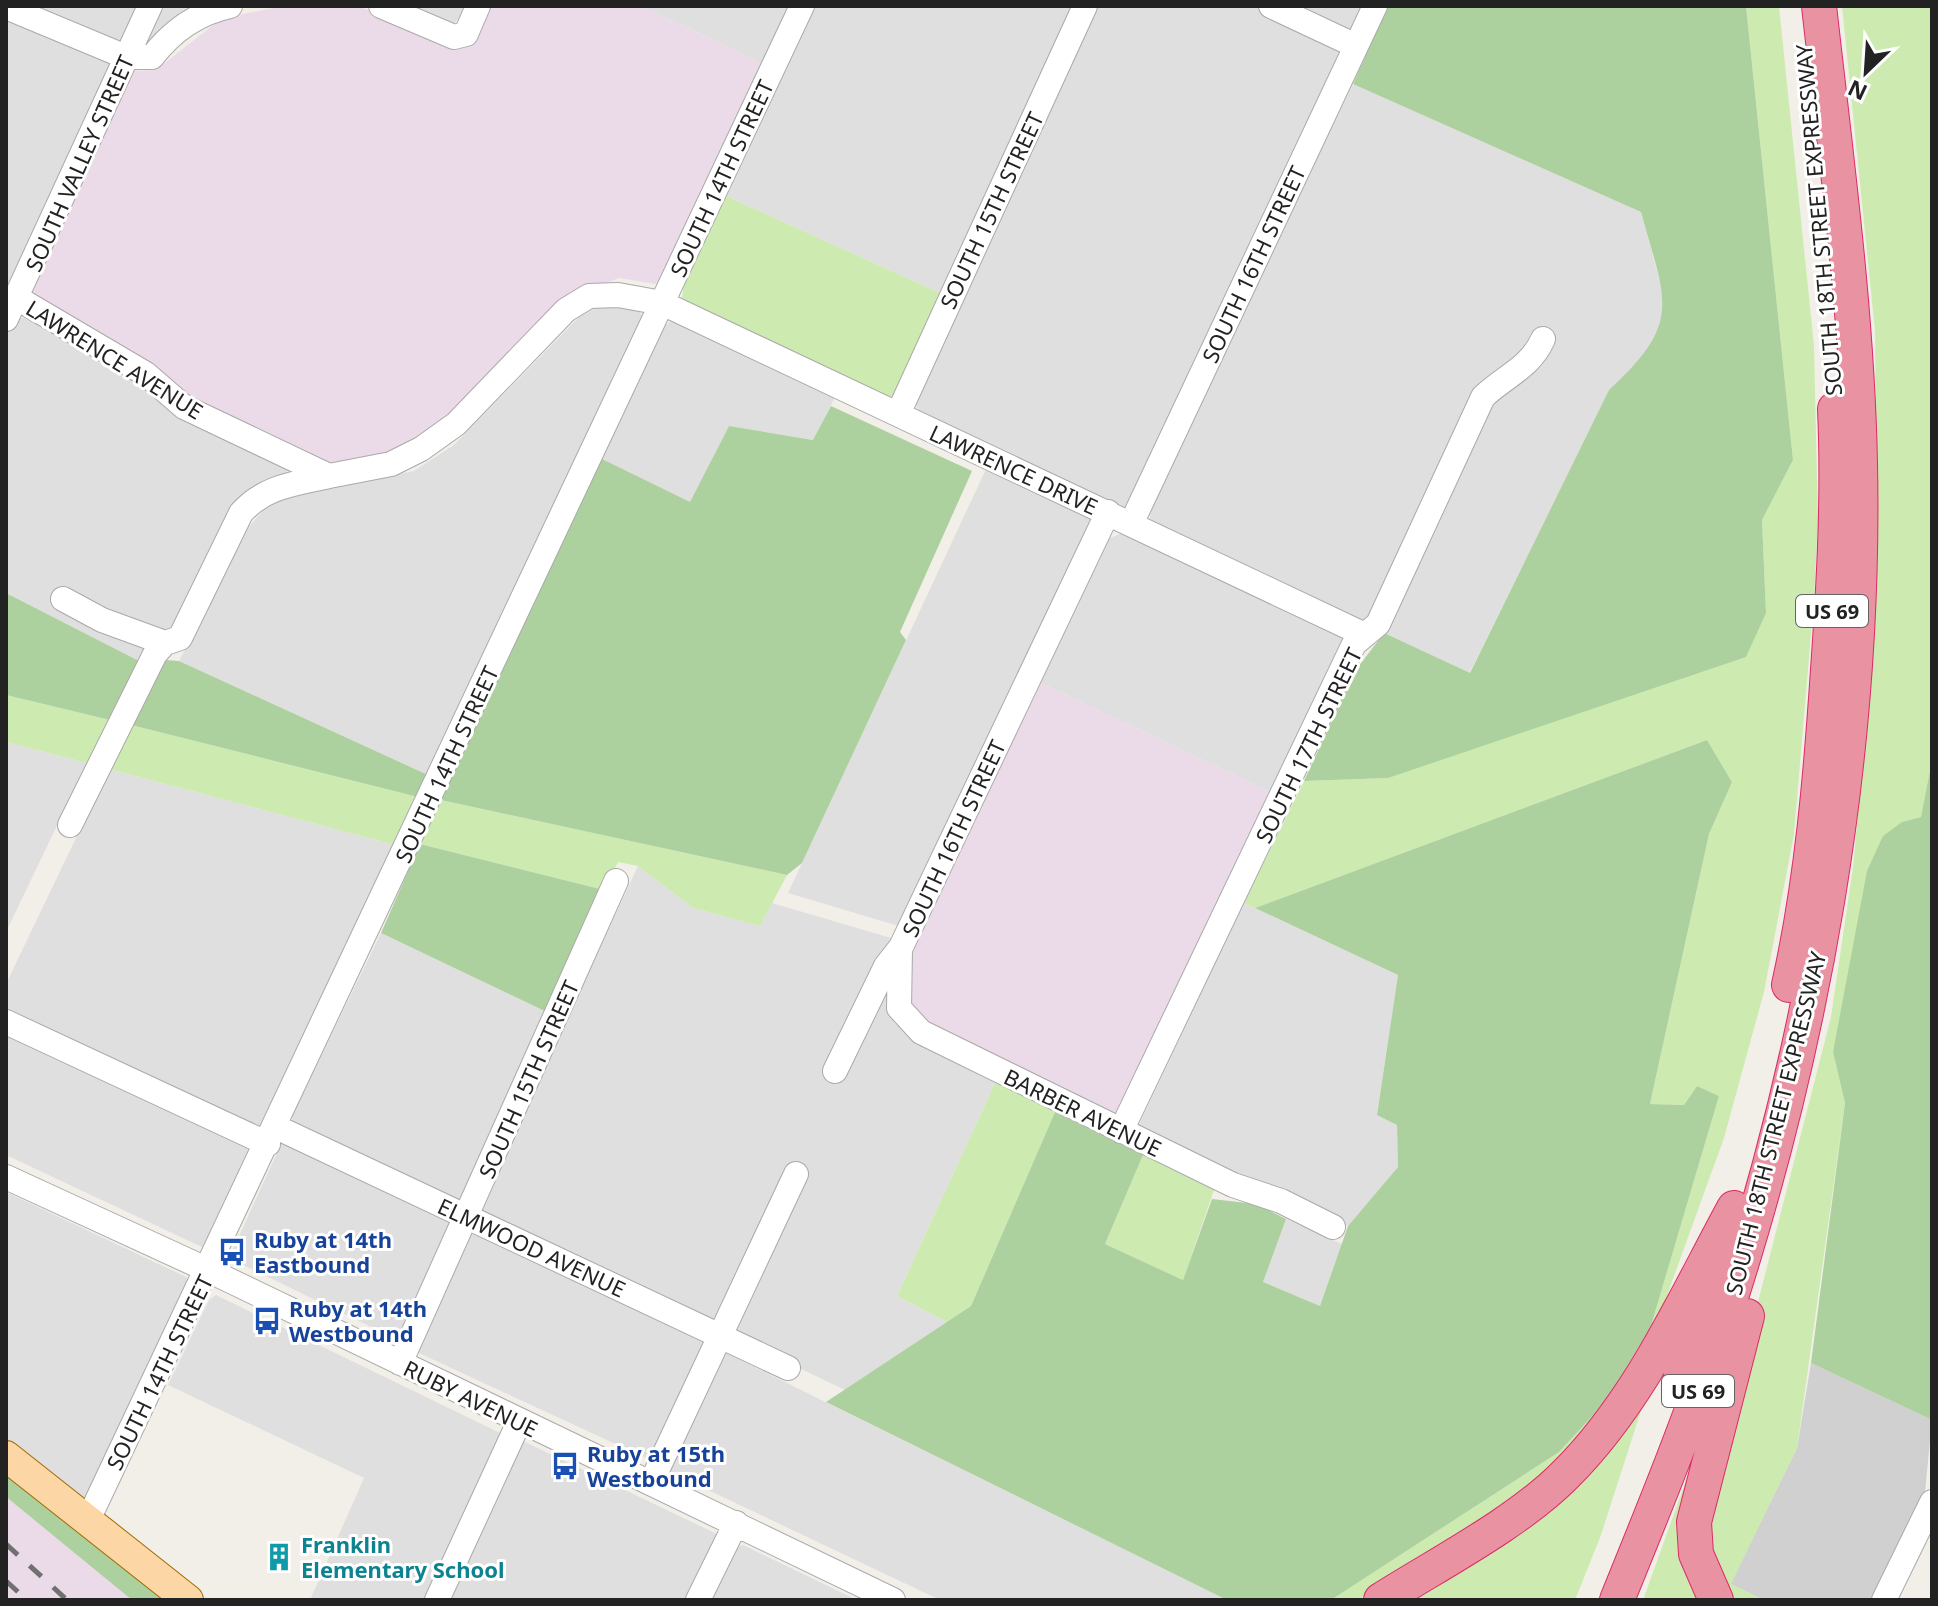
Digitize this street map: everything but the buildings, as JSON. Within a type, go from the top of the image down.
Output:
[{"type":"highway","name":"SOUTH 18TH STREET EXPRESSWAY","points":[[1593,1600],[1636,1501],[1734,1208],[1792,971],[1812,851],[1834,578],[1836,438],[1830,304],[1798,6]]},
{"type":"highway","name":"SOUTH 18TH STREET EXPRESSWAY","points":[[1617,1600],[1672,1465],[1723,1323],[1765,1177],[1823,933],[1841,812],[1854,660],[1860,466],[1855,333],[1819,6]]},
{"type":"highway","points":[[1716,1600],[1696,1554],[1694,1522],[1753,1295],[1765,1177]]},
{"type":"highway","points":[[1381,1600],[1463,1549],[1562,1478],[1604,1432],[1643,1376],[1734,1208]]},
{"type":"main road","points":[[6,1456],[188,1600]]},
{"type":"street","name":"SOUTH VALLEY STREET","points":[[12,309],[150,6]]},
{"type":"street","points":[[6,7],[126,57],[152,57],[168,37],[190,21],[230,6]]},
{"type":"street","points":[[381,6],[454,37],[466,34],[478,6]]},
{"type":"street","name":"SOUTH 14TH STREET","points":[[87,1522],[802,6]]},
{"type":"street","name":"SOUTH 15TH STREET","points":[[898,414],[1085,6]]},
{"type":"street","points":[[1271,6],[1356,46]]},
{"type":"street","name":"SOUTH 16TH STREET","points":[[1132,522],[1375,6]]},
{"type":"street","points":[[70,825],[155,654],[165,643],[180,638],[241,513],[253,499],[270,489],[391,464],[421,449],[456,424],[566,310],[589,296],[618,295],[662,303]]},
{"type":"street","name":"LAWRENCE DRIVE","points":[[662,303],[1132,522],[1365,635]]},
{"type":"street","name":"LAWRENCE AVENUE","points":[[12,309],[146,374],[184,407],[329,476]]},
{"type":"street","name":"SOUTH 17TH STREET","points":[[1121,1131],[1354,644],[1378,624],[1483,397],[1499,381],[1525,367],[1543,339]]},
{"type":"street","name":"SOUTH 16TH STREET","points":[[835,1071],[886,966],[901,947],[1108,512]]},
{"type":"street","points":[[63,599],[102,620],[165,643]]},
{"type":"street","name":"SOUTH 15TH STREET","points":[[400,1363],[616,881]]},
{"type":"street","name":"BARBER AVENUE","points":[[901,947],[899,1008],[921,1032],[1121,1131],[1333,1227]]},
{"type":"street","name":"ELMWOOD AVENUE","points":[[6,1022],[468,1216],[788,1368]]},
{"type":"street","points":[[651,1483],[796,1174]]},
{"type":"street","name":"RUBY AVENUE","points":[[6,1177],[208,1270],[893,1600]]},
{"type":"street","points":[[437,1600],[519,1422]]},
{"type":"street","points":[[1884,1600],[1932,1502]]},
{"type":"street","points":[[698,1600],[736,1523]]},
{"type":"shaded area","points":[[31,6],[143,6],[124,40],[111,41]]},
{"type":"shaded area","points":[[157,6],[208,6],[144,48]]},
{"type":"shaded area","points":[[284,6],[358,6],[452,44],[487,6],[642,6],[763,64],[662,277],[655,284],[619,278],[578,294],[419,444],[349,467],[326,462],[179,392],[29,293],[132,71],[156,70],[222,18]]},
{"type":"shaded area","points":[[403,6],[469,6],[455,23],[435,22]]},
{"type":"shaded area","points":[[642,6],[789,6],[763,64]]},
{"type":"shaded area","points":[[815,6],[1363,6],[1126,510],[921,415],[916,405],[918,396],[962,303],[726,196]]},
{"type":"shaded area","points":[[6,11],[111,60],[112,67],[6,289]]},
{"type":"shaded area","points":[[1353,84],[1641,212],[1663,293],[1662,323],[1641,360],[1609,391],[1469,674],[1154,524],[1150,519],[1151,504]]},
{"type":"shaded area","points":[[601,305],[638,309],[643,317],[428,775],[179,661],[248,528],[266,507],[285,496],[414,471],[454,445],[580,316]]},
{"type":"shaded area","points":[[25,316],[287,461],[288,470],[283,478],[273,481],[180,622],[141,662],[6,593],[6,336],[12,324]]},
{"type":"shaded area","points":[[671,321],[835,397],[814,440],[729,426],[690,503],[600,458],[659,331]]},
{"type":"shaded area","points":[[987,467],[1090,516],[1093,521],[902,927],[788,893]]},
{"type":"shaded area","points":[[1125,532],[1339,633],[1345,640],[1273,793],[1041,683],[1107,539]]},
{"type":"shaded area","points":[[1041,683],[1273,793],[1122,1112],[1113,1117],[921,1023],[911,1011],[907,962]]},
{"type":"shaded area","points":[[6,742],[87,763],[6,932]]},
{"type":"shaded area","points":[[109,769],[395,845],[259,1134],[6,1015],[6,984]]},
{"type":"shaded area","points":[[638,866],[693,908],[760,926],[772,903],[898,940],[887,997],[888,1010],[895,1024],[996,1081],[897,1296],[947,1322],[845,1390],[484,1217],[481,1212],[480,1205]]},
{"type":"shaded area","points":[[1244,903],[1398,975],[1377,1114],[1397,1125],[1398,1167],[1348,1226],[1137,1129]]},
{"type":"shaded area","points":[[381,933],[551,1014],[469,1197],[459,1201],[293,1121],[292,1116]]},
{"type":"shaded area","points":[[6,1028],[255,1144],[204,1248],[6,1155]]},
{"type":"shaded area","points":[[283,1140],[457,1221],[398,1340],[229,1258]]},
{"type":"shaded area","points":[[6,1192],[186,1277],[191,1284],[85,1501],[6,1442]]},
{"type":"shaded area","points":[[1286,1219],[1342,1244],[1320,1306],[1262,1282]]},
{"type":"shaded area","points":[[472,1230],[708,1338],[650,1460],[419,1353],[417,1349]]},
{"type":"shaded area","points":[[216,1295],[500,1433],[428,1600],[310,1600],[364,1478],[168,1385],[209,1300]]},
{"type":"shaded area","points":[[722,1351],[1227,1600],[940,1600],[670,1472],[668,1469]]},
{"type":"shaded area","points":[[1811,1363],[1932,1420],[1925,1492],[1874,1600],[1764,1600],[1730,1584],[1797,1448]]},
{"type":"shaded area","points":[[523,1441],[719,1535],[691,1600],[446,1600]]},
{"type":"shaded area","points":[[6,1496],[85,1560],[132,1600],[6,1600]]},
{"type":"shaded area","points":[[743,1545],[857,1600],[709,1600],[734,1548]]},
{"type":"green space","points":[[1388,6],[1746,6],[1793,460],[1762,520],[1766,613],[1746,657],[1388,778],[1304,781],[1355,671],[1384,633],[1470,673],[1609,390],[1649,346],[1662,308],[1657,268],[1641,212],[1353,84]]},
{"type":"green space","points":[[1746,6],[1779,6],[1814,346],[1818,520],[1794,834],[1764,992],[1724,1138],[1661,1312],[1614,1399],[1552,1468],[1475,1527],[1358,1600],[1331,1600],[1559,1452],[1651,1326],[1719,1096],[1697,1086],[1684,1105],[1650,1104],[1709,834],[1732,782],[1707,740],[1255,908],[1244,903],[1304,781],[1388,778],[1766,613],[1762,520],[1793,460]]},
{"type":"green space","points":[[1842,6],[1932,6],[1932,760],[1921,817],[1902,822],[1833,1052],[1845,1103],[1797,1448],[1731,1584],[1764,1600],[1729,1600],[1713,1568],[1707,1501],[1831,1017],[1853,867],[1872,666],[1877,582],[1875,331]]},
{"type":"green space","points":[[726,196],[942,294],[894,395],[888,397],[682,300],[684,283]]},
{"type":"green space","points":[[831,406],[972,471],[900,632],[906,640],[802,863],[787,875],[441,800],[600,458],[690,502],[729,426],[813,440]]},
{"type":"green space","points":[[6,593],[141,662],[110,720],[6,695]]},
{"type":"green space","points":[[166,660],[179,661],[428,775],[418,797],[131,725]]},
{"type":"green space","points":[[6,695],[110,720],[87,763],[6,742]]},
{"type":"green space","points":[[131,725],[418,797],[395,845],[109,769]]},
{"type":"green space","points":[[1707,740],[1732,782],[1709,834],[1650,1104],[1684,1105],[1697,1086],[1719,1096],[1651,1326],[1606,1401],[1559,1452],[1331,1600],[1227,1600],[826,1402],[971,1306],[1055,1112],[1143,1155],[1105,1244],[1183,1280],[1212,1199],[1256,1204],[1286,1219],[1263,1282],[1320,1306],[1348,1226],[1398,1167],[1397,1125],[1377,1115],[1398,975],[1255,908]]},
{"type":"green space","points":[[1932,760],[1932,1420],[1811,1363],[1845,1103],[1833,1052],[1867,871],[1883,836],[1902,822],[1921,817]]},
{"type":"green space","points":[[441,800],[787,875],[760,926],[693,908],[638,866],[618,862],[604,890],[420,844]]},
{"type":"green space","points":[[420,844],[604,890],[551,1014],[381,933]]},
{"type":"green space","points":[[996,1081],[1055,1112],[971,1306],[947,1322],[897,1296]]},
{"type":"green space","points":[[1143,1155],[1214,1190],[1183,1280],[1105,1244]]},
{"type":"green space","points":[[1647,1392],[1601,1535],[1575,1600],[1410,1599]]},
{"type":"green space","points":[[6,1464],[163,1600],[132,1600],[10,1500],[6,1496]]},
{"type":"green space","points":[[1690,1469],[1698,1471],[1708,1600],[1643,1600]]},
{"type":"railway","points":[[6,1544],[67,1600]]},
{"type":"railway","points":[[6,1581],[27,1600]]},
{"type":"place","name":"Ruby at 14th Eastbound","points":[[232,1252]]},
{"type":"place","name":"Ruby at 14th Westbound","points":[[267,1321]]},
{"type":"place","name":"Ruby at 15th Westbound","points":[[565,1466]]},
{"type":"place","name":"Franklin Elementary School","points":[[279,1557]]}]
